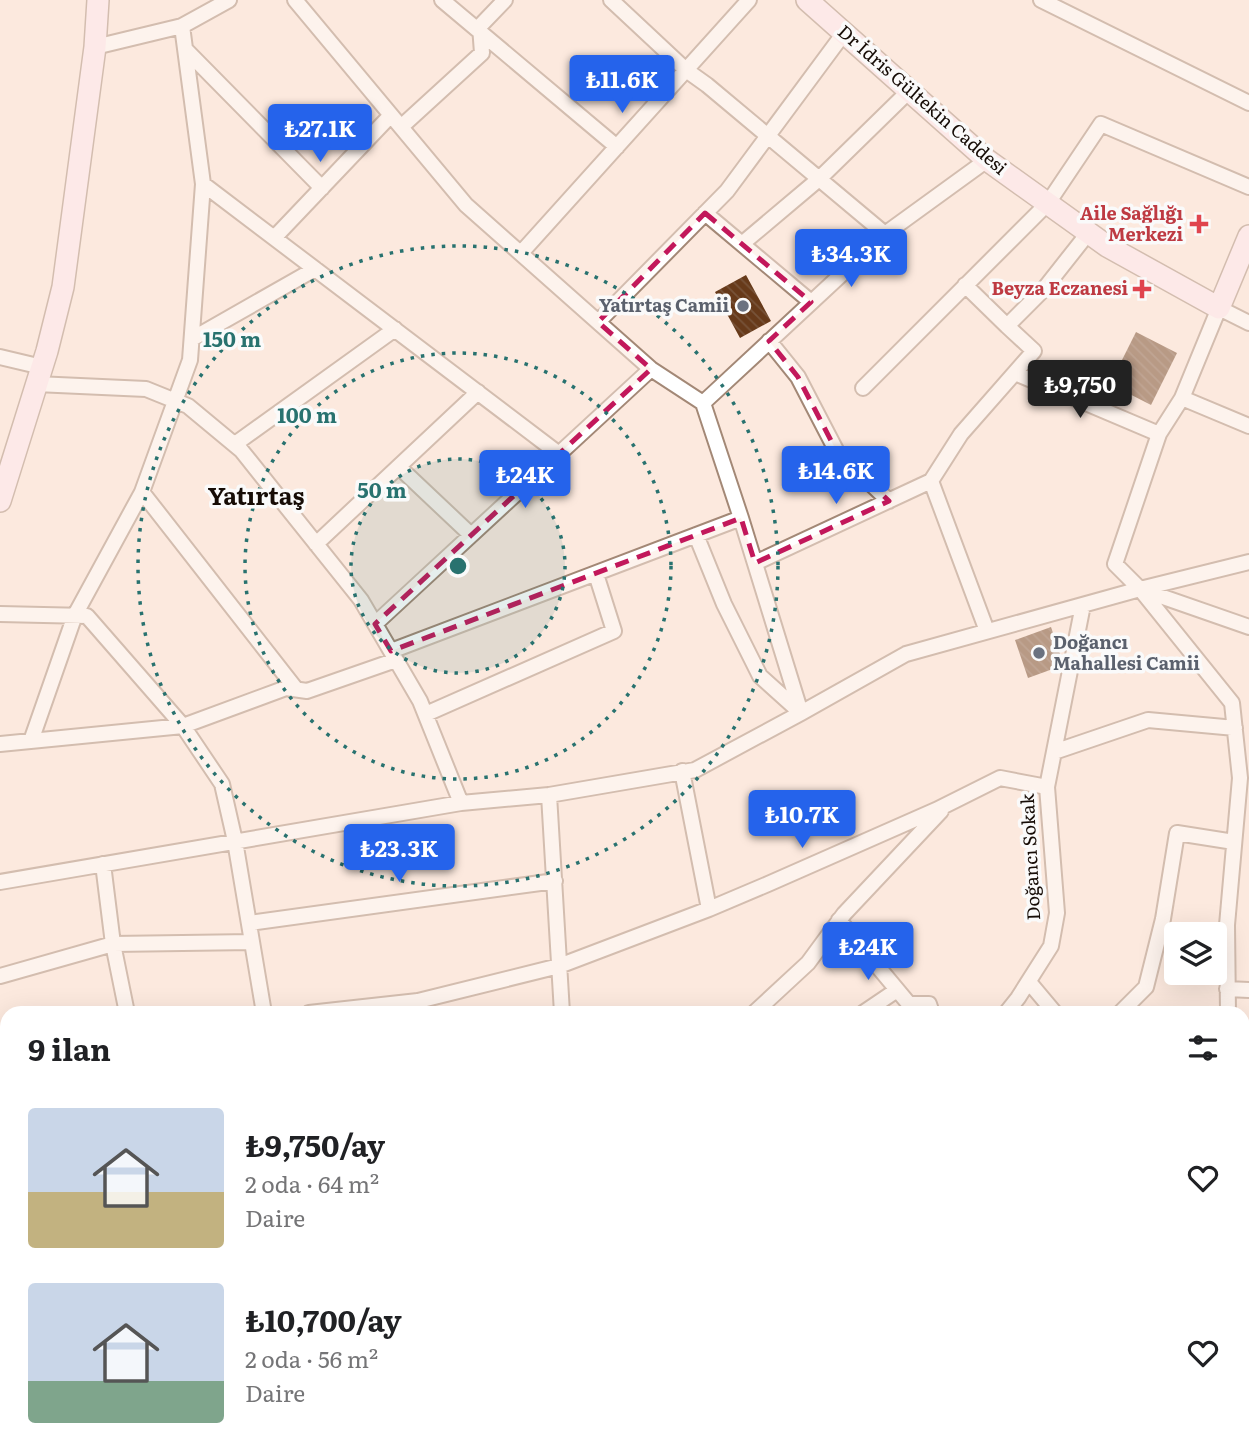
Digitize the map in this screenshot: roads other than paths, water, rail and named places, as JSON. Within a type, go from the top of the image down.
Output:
[{"type":"street","points":[[0,500],[39,375],[63,286],[95,47],[98,0]]},
{"type":"street","points":[[95,47],[182,26],[229,0]]},
{"type":"street","points":[[295,0],[466,205],[651,369],[703,402],[801,713]]},
{"type":"street","points":[[442,0],[617,147]]},
{"type":"street","points":[[401,127],[482,53],[480,26],[505,0]]},
{"type":"street","points":[[611,0],[686,70],[885,234]]},
{"type":"street","points":[[521,253],[749,0]]},
{"type":"street","points":[[1041,0],[1249,103]]},
{"type":"street","name":"Dr İdris Gültekin Caddesi","points":[[821,5],[844,33],[988,160],[1107,246],[1219,308]]},
{"type":"street","points":[[31,741],[75,615],[142,492],[190,360],[203,184],[182,26]]},
{"type":"street","points":[[598,322],[727,191],[844,33]]},
{"type":"street","points":[[185,49],[322,188]]},
{"type":"street","points":[[743,243],[820,179],[909,91]]},
{"type":"street","points":[[274,238],[391,115]]},
{"type":"street","points":[[863,388],[1048,203],[1101,124],[1249,187]]},
{"type":"street","points":[[703,402],[885,234],[988,160]]},
{"type":"street","points":[[203,184],[559,454]]},
{"type":"street","points":[[705,213],[811,302]]},
{"type":"street","points":[[1007,326],[1044,289],[1089,232]]},
{"type":"street","points":[[1228,1006],[1227,925],[1240,778],[1232,703],[1140,589],[1115,564],[1159,434],[1182,398],[1249,236]]},
{"type":"street","points":[[192,339],[316,269]]},
{"type":"street","points":[[755,564],[931,481],[961,434],[1034,351],[965,285]]},
{"type":"street","points":[[1219,308],[1249,323]]},
{"type":"street","points":[[235,444],[395,329]]},
{"type":"street","points":[[769,341],[798,377],[836,452],[889,501]]},
{"type":"street","points":[[0,357],[39,375],[146,388],[188,407],[235,444],[360,600],[420,701],[461,803]]},
{"type":"street","points":[[375,624],[651,369]]},
{"type":"street","points":[[1014,373],[1159,434]]},
{"type":"street","points":[[316,544],[478,392]]},
{"type":"street","points":[[1182,398],[1249,426]]},
{"type":"street","points":[[399,467],[471,535]]},
{"type":"street","points":[[931,481],[987,631]]},
{"type":"street","points":[[142,492],[296,690]]},
{"type":"street","points":[[0,744],[183,726],[286,688],[307,691],[596,573],[741,519]]},
{"type":"street","points":[[696,536],[724,604],[761,676],[801,713]]},
{"type":"street","points":[[0,882],[461,803],[549,795],[695,770],[906,654],[1140,589],[1249,562]]},
{"type":"street","points":[[426,714],[614,631],[596,573]]},
{"type":"street","points":[[1140,589],[1249,627]]},
{"type":"street","name":"Doğancı Sokak","points":[[1012,1006],[1051,946],[1057,913],[1047,787],[1083,605]]},
{"type":"street","points":[[0,614],[87,616],[183,726],[222,785],[235,841],[263,1006]]},
{"type":"street","points":[[1054,752],[1148,720],[1235,728]]},
{"type":"street","points":[[682,771],[709,909]]},
{"type":"street","points":[[373,1006],[418,1001],[559,966],[709,909],[947,805],[1000,778],[1047,787]]},
{"type":"street","points":[[549,795],[562,1006]]},
{"type":"street","points":[[762,1006],[808,963],[839,920],[947,805]]},
{"type":"street","points":[[1126,1006],[1146,987],[1163,919],[1177,833],[1234,842]]},
{"type":"street","points":[[103,864],[113,944],[126,1006]]},
{"type":"street","points":[[249,922],[555,880]]},
{"type":"street","points":[[839,920],[909,1004],[930,1006]]},
{"type":"street","points":[[0,976],[113,944],[252,942]]},
{"type":"street","points":[[1029,982],[1049,1006]]},
{"type":"street","points":[[1227,989],[1249,990]]},
{"type":"street","points":[[873,1006],[897,990]]},
{"type":"place","name":"Aile Sağlığı Merkezi","points":[[1199,224]]},
{"type":"place","name":"Beyza Eczanesi","points":[[1142,289]]},
{"type":"place","name":"Yatırtaş Camii","points":[[743,306]]},
{"type":"place","name":"Doğancı Mahallesi Camii","points":[[1039,653]]},
{"type":"district","name":"Yatırtaş","points":[[256,497]]}]
